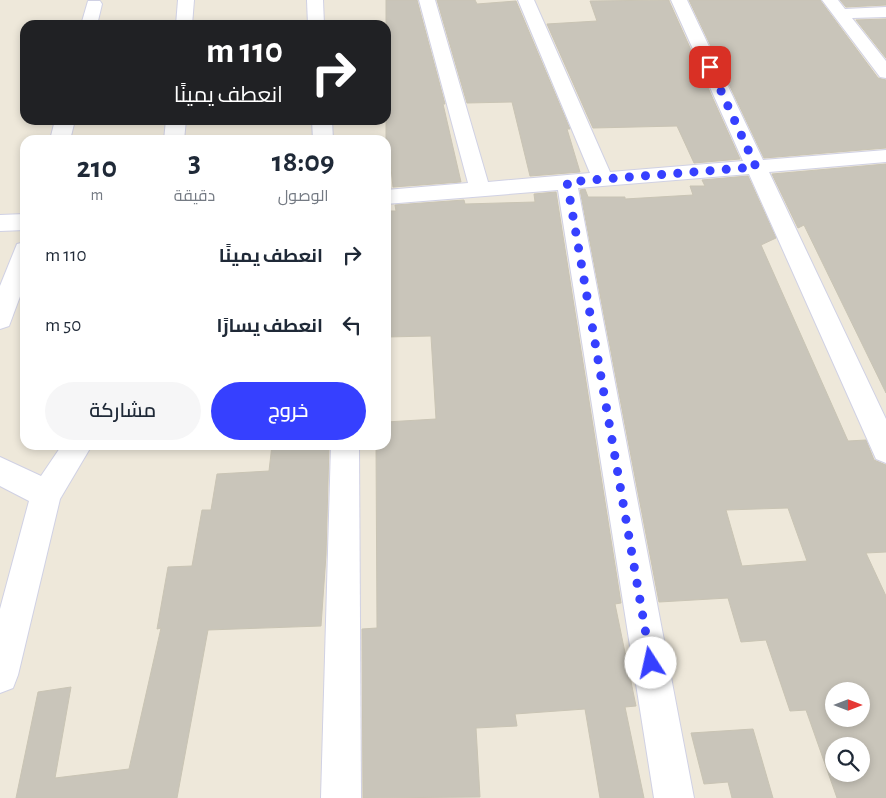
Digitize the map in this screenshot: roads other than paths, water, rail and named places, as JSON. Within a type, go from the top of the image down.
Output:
[{"type":"street","points":[[184,20],[186,0]]},
{"type":"street","points":[[315,0],[316,20]]},
{"type":"street","points":[[427,0],[480,190]]},
{"type":"street","points":[[526,0],[603,179]]},
{"type":"street","points":[[679,0],[886,450]]},
{"type":"street","points":[[830,0],[886,73]]},
{"type":"street","points":[[89,20],[94,4]]},
{"type":"street","points":[[841,14],[886,12]]},
{"type":"street","points":[[391,197],[886,156]]},
{"type":"street","points":[[567,182],[674,798]]},
{"type":"street","points":[[0,223],[20,222]]},
{"type":"street","points":[[0,319],[20,264]]},
{"type":"street","points":[[0,675],[46,494],[75,450]]},
{"type":"street","points":[[341,798],[345,450]]},
{"type":"street","points":[[0,471],[46,494]]}]
